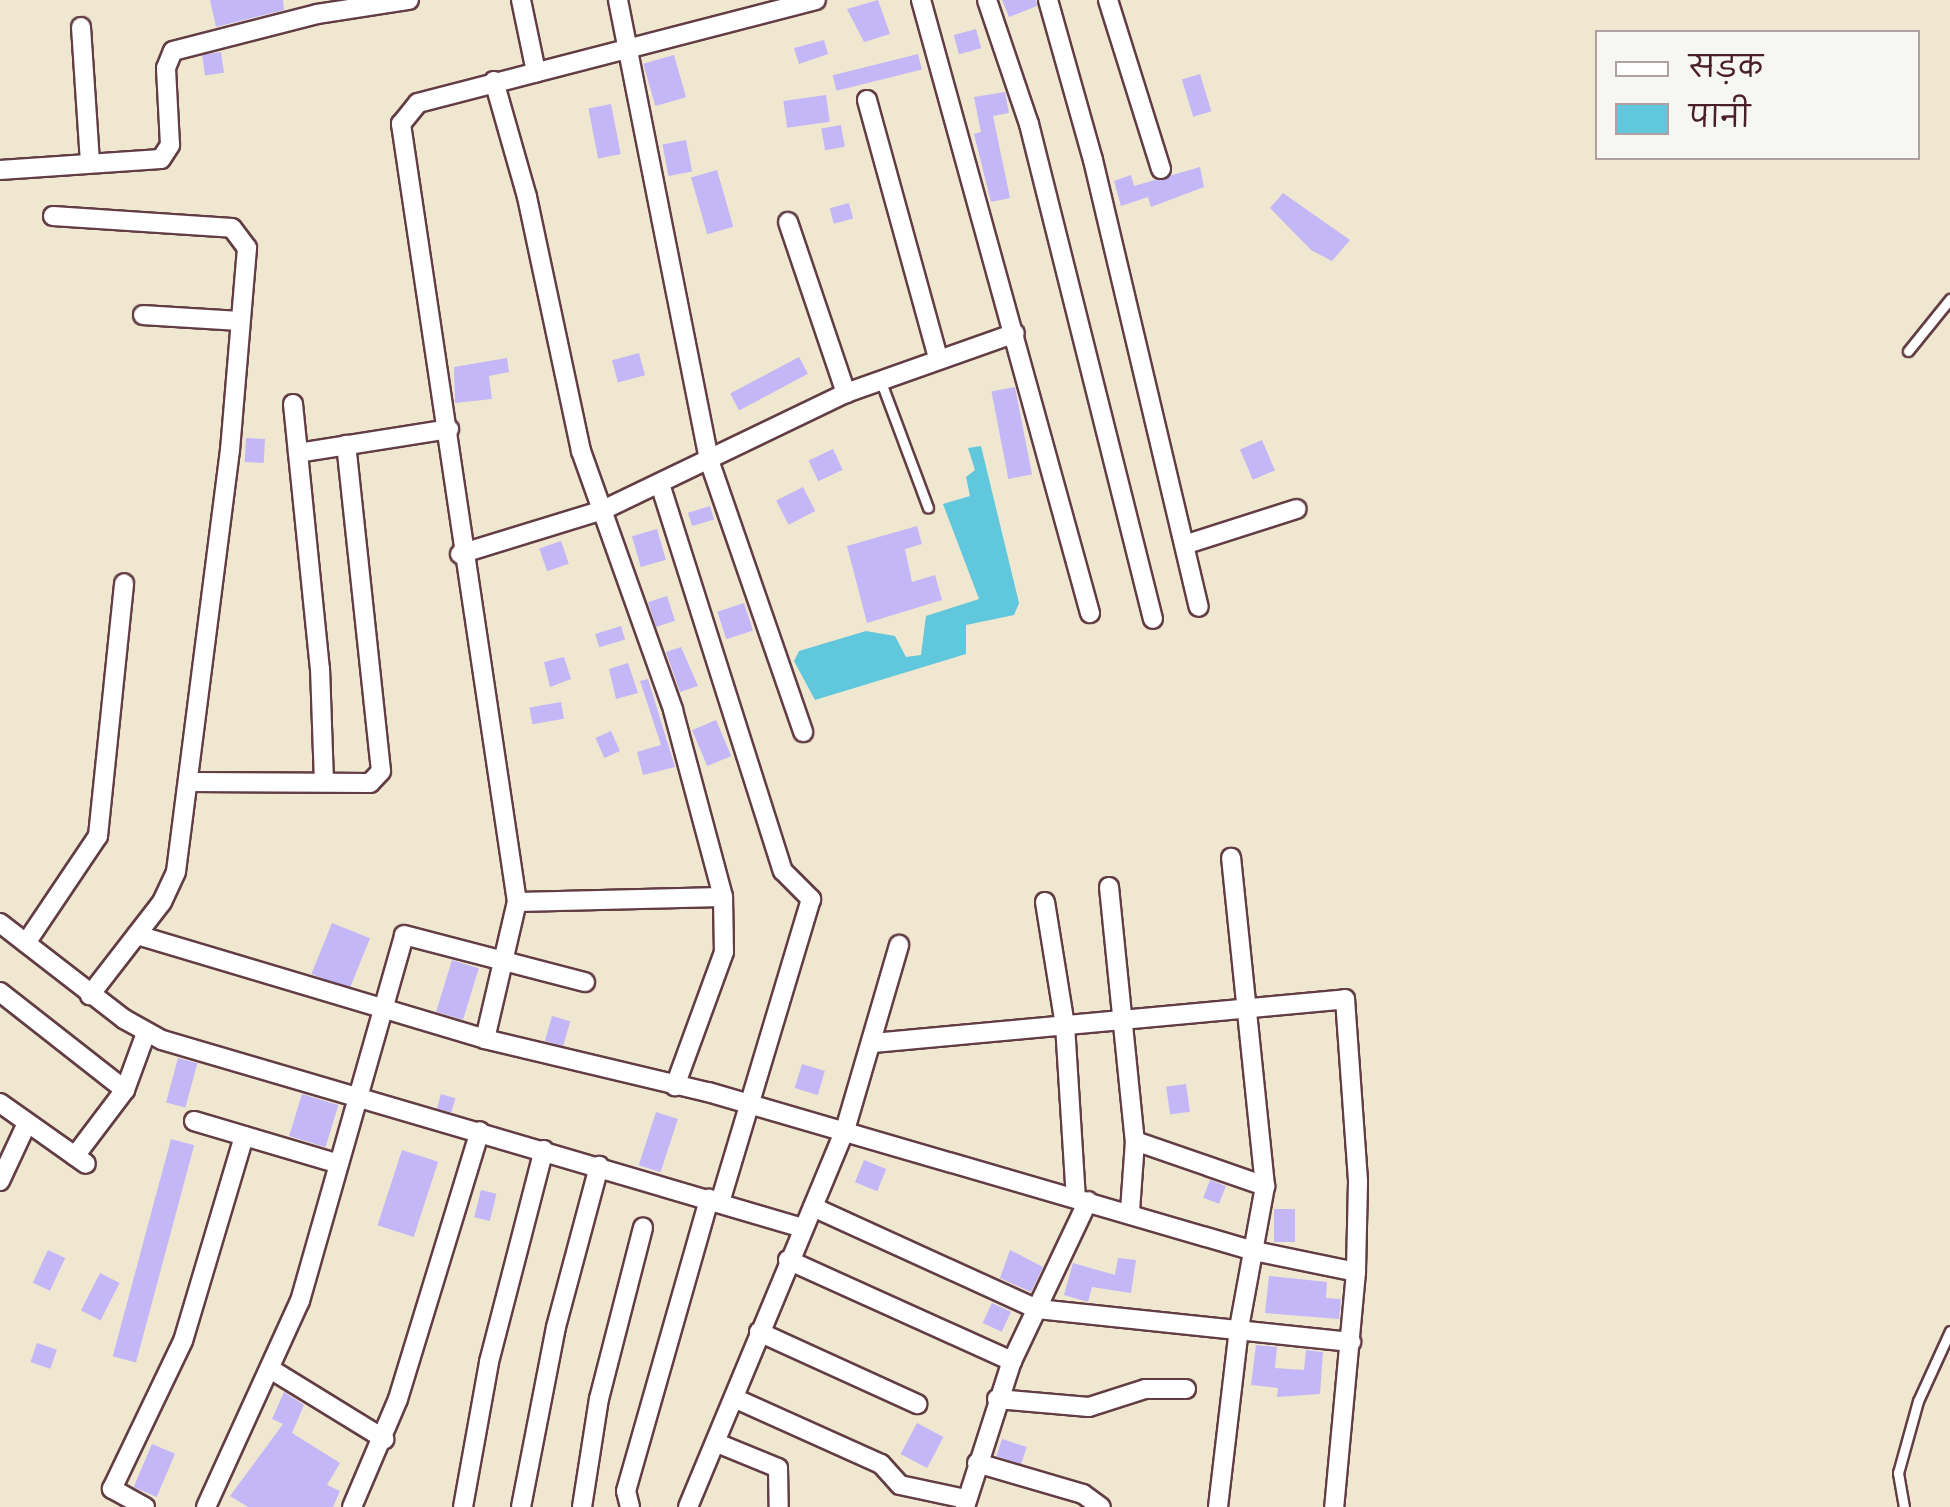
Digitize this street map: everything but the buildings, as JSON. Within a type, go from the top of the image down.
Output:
[{"type":"street","points":[[0,170],[150,162],[167,154],[166,68],[173,51],[317,14],[409,0]]},
{"type":"street","points":[[520,0],[536,72]]},
{"type":"street","points":[[618,0],[710,460],[803,732]]},
{"type":"street","points":[[485,1039],[508,961],[517,902],[460,554],[449,429],[401,124],[418,103],[816,0]]},
{"type":"street","points":[[921,0],[1090,613]]},
{"type":"street","points":[[986,0],[1029,124],[1153,619]]},
{"type":"street","points":[[1048,0],[1187,544],[1199,606]]},
{"type":"street","points":[[1108,0],[1161,170]]},
{"type":"street","points":[[81,27],[90,163]]},
{"type":"street","points":[[494,82],[527,196],[581,451],[673,710],[724,897],[724,952],[674,1086]]},
{"type":"street","points":[[867,100],[938,358]]},
{"type":"street","points":[[54,216],[232,228],[247,248],[192,782],[176,872],[137,935],[90,995]]},
{"type":"street","points":[[788,222],[846,393]]},
{"type":"street","points":[[143,315],[239,321]]},
{"type":"street","points":[[460,554],[603,510],[846,393],[1015,333]]},
{"type":"street","points":[[292,404],[320,668],[324,782]]},
{"type":"street","points":[[298,453],[449,429]]},
{"type":"street","points":[[192,782],[370,783],[381,772],[346,446]]},
{"type":"street","points":[[630,1507],[626,1492],[811,899],[784,871],[660,484]]},
{"type":"street","points":[[1187,544],[1297,509]]},
{"type":"street","points":[[26,943],[98,836],[124,583]]},
{"type":"street","points":[[1218,1507],[1239,1328],[1265,1186],[1231,858]]},
{"type":"street","points":[[1109,887],[1135,1141],[1130,1211]]},
{"type":"street","points":[[517,902],[724,897]]},
{"type":"street","points":[[734,1398],[881,1464],[900,1485],[966,1503],[997,1399],[1082,1199],[1065,1026],[1045,902]]},
{"type":"street","points":[[0,924],[90,995],[146,1033],[803,1228]]},
{"type":"street","points":[[137,935],[485,1039],[845,1130],[1130,1211],[1254,1251],[1356,1272]]},
{"type":"street","points":[[206,1507],[272,1370],[339,1164],[379,1006],[404,936],[584,982]]},
{"type":"street","points":[[688,1507],[718,1443],[788,1260],[845,1130],[874,1043],[899,944]]},
{"type":"street","points":[[0,992],[126,1090]]},
{"type":"street","points":[[874,1043],[1124,1021],[1340,995],[1349,1005],[1356,1272],[1334,1507]]},
{"type":"street","points":[[0,1103],[80,1160],[126,1090],[146,1033]]},
{"type":"street","points":[[194,1121],[339,1164]]},
{"type":"street","points":[[0,1181],[27,1123]]},
{"type":"street","points":[[352,1507],[384,1439],[480,1131]]},
{"type":"street","points":[[144,1507],[112,1489],[183,1340],[244,1136]]},
{"type":"street","points":[[1135,1141],[1265,1186]]},
{"type":"street","points":[[463,1507],[489,1362],[544,1150]]},
{"type":"street","points":[[522,1507],[556,1327],[599,1166]]},
{"type":"street","points":[[813,1207],[1037,1309],[1350,1342]]},
{"type":"street","points":[[582,1507],[598,1399],[643,1228]]},
{"type":"street","points":[[788,1260],[1012,1362]]},
{"type":"street","points":[[759,1332],[917,1404]]},
{"type":"street","points":[[272,1370],[384,1439]]},
{"type":"street","points":[[997,1399],[1089,1406],[1146,1389],[1186,1389]]},
{"type":"street","points":[[718,1443],[778,1468],[779,1507]]},
{"type":"street","points":[[977,1463],[1083,1494],[1102,1507]]},
{"type":"lane","points":[[1908,351],[1950,299]]},
{"type":"lane","points":[[880,379],[928,508]]},
{"type":"lane","points":[[1904,1507],[1898,1472],[1918,1401],[1950,1331]]},
{"type":"water","points":[[981,446],[1019,603],[1014,615],[966,625],[966,654],[815,700],[794,661],[799,651],[866,631],[895,636],[906,657],[921,655],[926,616],[979,599],[943,504],[970,496],[966,477],[975,470],[968,448]]}]
